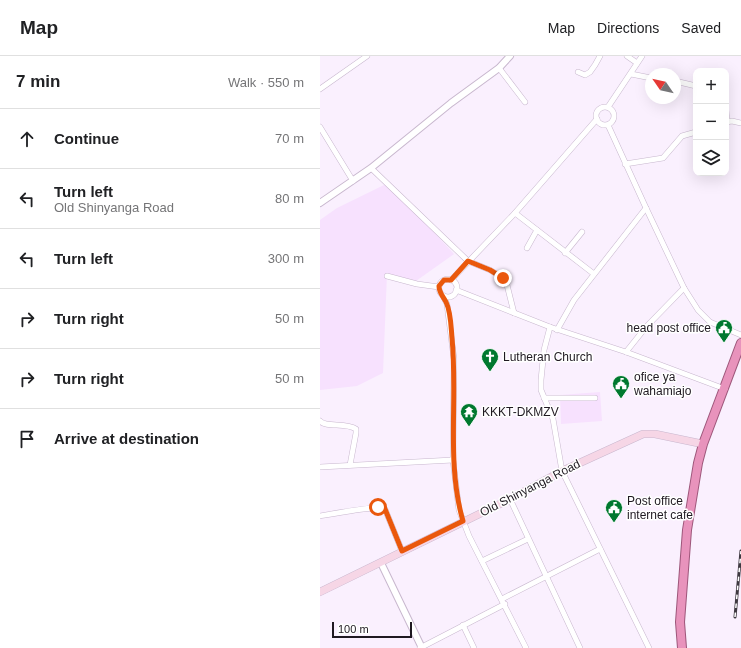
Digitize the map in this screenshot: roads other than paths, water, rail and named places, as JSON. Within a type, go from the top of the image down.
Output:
[{"type":"highway","points":[[682,648],[680,622],[687,530],[698,463],[741,343]]},
{"type":"main road","name":"Old Shinyanga Road","points":[[320,592],[510,499],[562,471],[643,434],[655,434],[704,444]]},
{"type":"street","points":[[320,89],[367,56]]},
{"type":"street","points":[[320,203],[372,168],[451,103],[499,68],[510,56]]},
{"type":"street","points":[[578,72],[585,74],[590,72],[600,56]]},
{"type":"street","points":[[627,56],[637,63]]},
{"type":"street","points":[[451,280],[515,213],[597,119],[598,111],[602,108],[608,107],[642,56]]},
{"type":"street","points":[[499,68],[525,102]]},
{"type":"street","points":[[631,74],[645,77]]},
{"type":"street","points":[[681,82],[693,85]]},
{"type":"street","points":[[597,119],[600,124],[611,124],[614,117],[613,111],[608,107]]},
{"type":"street","points":[[729,122],[741,123]]},
{"type":"street","points":[[608,125],[684,288],[698,310],[710,322],[741,335]]},
{"type":"street","points":[[320,126],[353,181]]},
{"type":"street","points":[[625,164],[663,158],[682,136],[693,133]]},
{"type":"street","points":[[372,168],[468,261],[490,270],[503,278],[507,285],[514,313]]},
{"type":"street","points":[[557,330],[574,300],[646,208]]},
{"type":"street","points":[[515,213],[594,274]]},
{"type":"street","points":[[527,248],[537,230]]},
{"type":"street","points":[[565,252],[582,232]]},
{"type":"street","points":[[387,276],[417,284],[439,287]]},
{"type":"street","points":[[443,296],[451,297],[456,290],[456,284],[451,280],[446,279],[439,287],[440,292],[448,304],[454,359],[454,460],[459,510],[482,561],[526,648]]},
{"type":"street","points":[[626,352],[646,327],[684,288]]},
{"type":"street","points":[[456,290],[557,330],[626,352],[725,389]]},
{"type":"street","points":[[550,327],[544,350],[541,380],[544,398],[552,419],[562,471],[648,648]]},
{"type":"street","points":[[544,398],[595,398]]},
{"type":"street","points":[[320,421],[322,424],[351,426],[356,430],[350,466]]},
{"type":"street","points":[[320,467],[454,460]]},
{"type":"street","points":[[510,499],[580,648]]},
{"type":"street","points":[[320,516],[370,508],[385,509],[402,551]]},
{"type":"street","points":[[482,561],[528,539]]},
{"type":"street","points":[[502,598],[600,549]]},
{"type":"street","points":[[382,562],[421,648],[504,604]]},
{"type":"street","points":[[463,625],[474,648]]},
{"type":"railway","points":[[735,617],[741,551]]},
{"type":"place","name":"head post office","points":[[724,343]]},
{"type":"place","name":"Lutheran Church","points":[[490,372]]},
{"type":"place","name":"ofice ya wahamiajo","points":[[621,399]]},
{"type":"place","name":"KKKT-DKMZV","points":[[469,427]]},
{"type":"place","name":"Post office internet cafe","points":[[614,523]]}]
